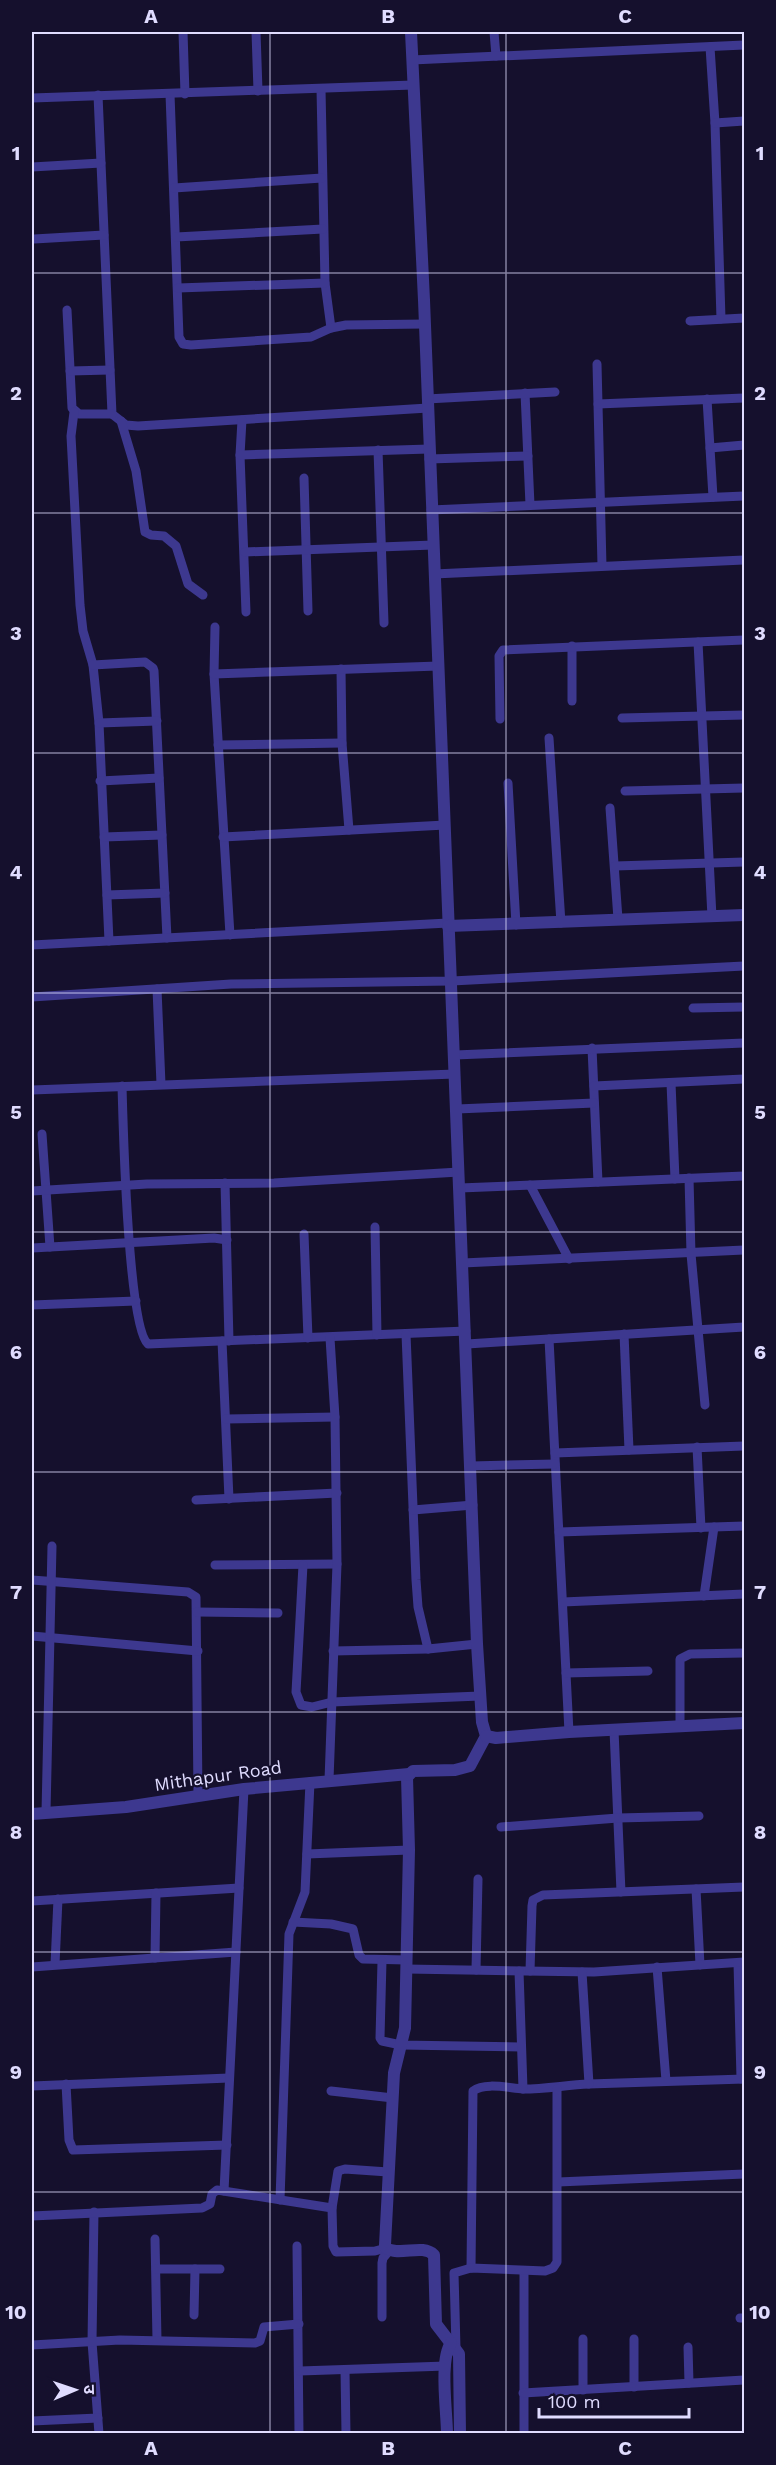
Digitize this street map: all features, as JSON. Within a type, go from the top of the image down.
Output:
[{"type":"street","points":[[183,32],[185,94]]},
{"type":"street","points":[[256,32],[258,91]]},
{"type":"street","points":[[411,32],[482,1722],[486,1736],[496,1738],[744,1723]]},
{"type":"street","points":[[494,32],[496,56]]},
{"type":"street","points":[[412,60],[744,45]]},
{"type":"street","points":[[710,47],[715,123],[721,319]]},
{"type":"street","points":[[32,98],[413,85]]},
{"type":"street","points":[[321,89],[324,283],[331,328]]},
{"type":"street","points":[[170,94],[179,337],[187,345],[311,337],[331,328],[424,324]]},
{"type":"street","points":[[99,95],[112,414]]},
{"type":"street","points":[[715,123],[744,121]]},
{"type":"street","points":[[32,167],[101,163]]},
{"type":"street","points":[[174,188],[321,178]]},
{"type":"street","points":[[176,237],[323,229]]},
{"type":"street","points":[[34,239],[104,235]]},
{"type":"street","points":[[178,288],[324,283]]},
{"type":"street","points":[[67,310],[71,400],[74,412],[71,436],[80,606],[83,631],[93,665],[99,723],[109,940]]},
{"type":"street","points":[[690,321],[744,318]]},
{"type":"street","points":[[597,364],[602,566]]},
{"type":"street","points":[[70,371],[110,370]]},
{"type":"street","points":[[74,412],[112,414],[126,425],[138,426],[243,420],[555,392]]},
{"type":"street","points":[[525,393],[530,505]]},
{"type":"street","points":[[598,404],[744,398]]},
{"type":"street","points":[[707,399],[713,497]]},
{"type":"street","points":[[243,420],[240,455],[246,612]]},
{"type":"street","points":[[121,421],[136,471],[146,532],[171,540],[176,546],[188,584],[202,595]]},
{"type":"street","points":[[710,448],[744,445]]},
{"type":"street","points":[[240,455],[378,450],[429,454],[528,456]]},
{"type":"street","points":[[378,450],[384,622]]},
{"type":"street","points":[[304,478],[308,550],[308,611]]},
{"type":"street","points":[[431,510],[744,496]]},
{"type":"street","points":[[245,552],[433,545]]},
{"type":"street","points":[[434,574],[744,560]]},
{"type":"street","points":[[215,627],[214,674],[222,837],[230,935]]},
{"type":"street","points":[[500,719],[499,656],[500,652],[507,649],[744,640]]},
{"type":"street","points":[[698,642],[712,917]]},
{"type":"street","points":[[572,646],[572,701]]},
{"type":"street","points":[[93,665],[149,664],[154,671],[167,938]]},
{"type":"street","points":[[214,674],[438,666]]},
{"type":"street","points":[[341,669],[342,743],[349,830]]},
{"type":"street","points":[[622,718],[744,715]]},
{"type":"street","points":[[99,723],[157,721]]},
{"type":"street","points":[[549,738],[561,923]]},
{"type":"street","points":[[218,745],[342,743]]},
{"type":"street","points":[[100,781],[159,778]]},
{"type":"street","points":[[508,783],[516,925]]},
{"type":"street","points":[[626,791],[744,788]]},
{"type":"street","points":[[610,808],[618,919]]},
{"type":"street","points":[[222,837],[445,825]]},
{"type":"street","points":[[104,837],[162,835]]},
{"type":"street","points":[[615,866],[744,862]]},
{"type":"street","points":[[107,895],[165,893]]},
{"type":"street","points":[[32,945],[448,924],[516,925],[744,915]]},
{"type":"street","points":[[32,997],[231,984],[452,981],[744,966]]},
{"type":"street","points":[[157,989],[161,1084]]},
{"type":"street","points":[[693,1008],[744,1007]]},
{"type":"street","points":[[454,1055],[744,1043]]},
{"type":"street","points":[[592,1048],[598,1182]]},
{"type":"street","points":[[32,1090],[455,1074]]},
{"type":"street","points":[[594,1086],[744,1078]]},
{"type":"street","points":[[672,1083],[675,1179]]},
{"type":"street","points":[[122,1086],[126,1185],[136,1301],[141,1336],[148,1344],[466,1331]]},
{"type":"street","points":[[457,1109],[594,1103]]},
{"type":"street","points":[[42,1134],[50,1247]]},
{"type":"street","points":[[32,1191],[126,1185],[274,1183],[459,1172]]},
{"type":"street","points":[[460,1188],[744,1176]]},
{"type":"street","points":[[689,1178],[691,1254],[705,1405]]},
{"type":"street","points":[[225,1183],[226,1419],[229,1499]]},
{"type":"street","points":[[530,1185],[569,1259]]},
{"type":"street","points":[[375,1227],[377,1335]]},
{"type":"street","points":[[304,1234],[308,1338]]},
{"type":"street","points":[[32,1248],[214,1238],[226,1240]]},
{"type":"street","points":[[463,1263],[744,1250]]},
{"type":"street","points":[[32,1305],[136,1301]]},
{"type":"street","points":[[466,1344],[744,1327]]},
{"type":"street","points":[[406,1334],[417,1594],[428,1649]]},
{"type":"street","points":[[624,1334],[629,1450]]},
{"type":"street","points":[[329,1780],[337,1564],[335,1418],[330,1338]]},
{"type":"street","points":[[549,1339],[570,1732]]},
{"type":"street","points":[[226,1419],[335,1418]]},
{"type":"street","points":[[555,1453],[744,1446]]},
{"type":"street","points":[[697,1447],[701,1528]]},
{"type":"street","points":[[471,1466],[555,1464]]},
{"type":"street","points":[[196,1500],[337,1493]]},
{"type":"street","points":[[412,1510],[473,1505]]},
{"type":"street","points":[[559,1532],[744,1526]]},
{"type":"street","points":[[704,1596],[714,1527]]},
{"type":"street","points":[[46,1812],[52,1546]]},
{"type":"street","points":[[215,1565],[337,1564]]},
{"type":"street","points":[[303,1565],[296,1692],[301,1705],[312,1707],[332,1702],[480,1696]]},
{"type":"street","points":[[32,1580],[188,1592],[196,1597],[198,1796]]},
{"type":"street","points":[[563,1602],[744,1594]]},
{"type":"street","points":[[197,1612],[279,1613]]},
{"type":"street","points":[[32,1636],[198,1651]]},
{"type":"street","points":[[333,1651],[428,1649],[477,1644]]},
{"type":"street","points":[[680,1726],[680,1659],[690,1654],[744,1653]]},
{"type":"street","points":[[566,1673],[648,1671]]},
{"type":"street","points":[[614,1730],[621,1892]]},
{"type":"street","name":"Mithapur Road","points":[[32,1814],[126,1807],[244,1789],[409,1774],[413,1771],[455,1770],[470,1766],[486,1736]]},
{"type":"street","points":[[382,2317],[382,2263],[387,2249],[388,2172],[394,2073],[405,2028],[409,1850],[406,1784],[409,1774]]},
{"type":"street","points":[[280,2200],[289,1934],[305,1892],[310,1782]]},
{"type":"street","points":[[224,2191],[244,1789]]},
{"type":"street","points":[[501,1827],[618,1818],[699,1816]]},
{"type":"street","points":[[308,1854],[409,1850]]},
{"type":"street","points":[[476,1970],[478,1879]]},
{"type":"street","points":[[530,1971],[533,1900],[543,1895],[744,1887]]},
{"type":"street","points":[[32,1901],[239,1888]]},
{"type":"street","points":[[696,1889],[700,1965]]},
{"type":"street","points":[[155,1958],[156,1893]]},
{"type":"street","points":[[56,1964],[58,1899]]},
{"type":"street","points":[[293,1922],[349,1927],[356,1934],[359,1955],[363,1959],[407,1965],[476,1970],[582,1972],[741,1963],[743,2079],[566,2085],[557,2089],[478,2087],[473,2091],[471,2268]]},
{"type":"street","points":[[32,1966],[236,1952]]},
{"type":"street","points":[[382,1961],[380,2038],[385,2043],[521,2047]]},
{"type":"street","points":[[657,1967],[666,2081]]},
{"type":"street","points":[[519,1971],[523,2089]]},
{"type":"street","points":[[582,1972],[589,2084]]},
{"type":"street","points":[[32,2086],[229,2078]]},
{"type":"street","points":[[66,2084],[69,2140],[73,2150],[227,2145]]},
{"type":"street","points":[[454,2345],[454,2272],[471,2268],[545,2271],[553,2268],[557,2262],[557,2089]]},
{"type":"street","points":[[331,2091],[393,2098]]},
{"type":"street","points":[[388,2172],[345,2169],[338,2171],[332,2208],[333,2246],[336,2252],[387,2249],[427,2250],[434,2255],[435,2317],[439,2330],[454,2345],[459,2354],[460,2433]]},
{"type":"street","points":[[558,2182],[744,2174]]},
{"type":"street","points":[[32,2216],[202,2208],[210,2204],[214,2191],[332,2208]]},
{"type":"street","points":[[94,2212],[92,2342],[99,2433]]},
{"type":"street","points":[[155,2239],[157,2340]]},
{"type":"street","points":[[297,2246],[300,2433]]},
{"type":"street","points":[[156,2269],[220,2269]]},
{"type":"street","points":[[194,2315],[195,2269]]},
{"type":"street","points":[[524,2271],[524,2433]]},
{"type":"street","points":[[32,2345],[157,2340],[204,2344],[255,2343],[260,2341],[264,2327],[299,2324]]},
{"type":"street","points":[[583,2338],[584,2390]]},
{"type":"street","points":[[634,2339],[634,2386]]},
{"type":"street","points":[[447,2433],[446,2366],[448,2348],[454,2345]]},
{"type":"street","points":[[688,2347],[689,2383]]},
{"type":"street","points":[[300,2371],[446,2366]]},
{"type":"street","points":[[345,2370],[346,2433]]},
{"type":"street","points":[[523,2393],[744,2380]]},
{"type":"street","points":[[32,2421],[98,2418]]}]
